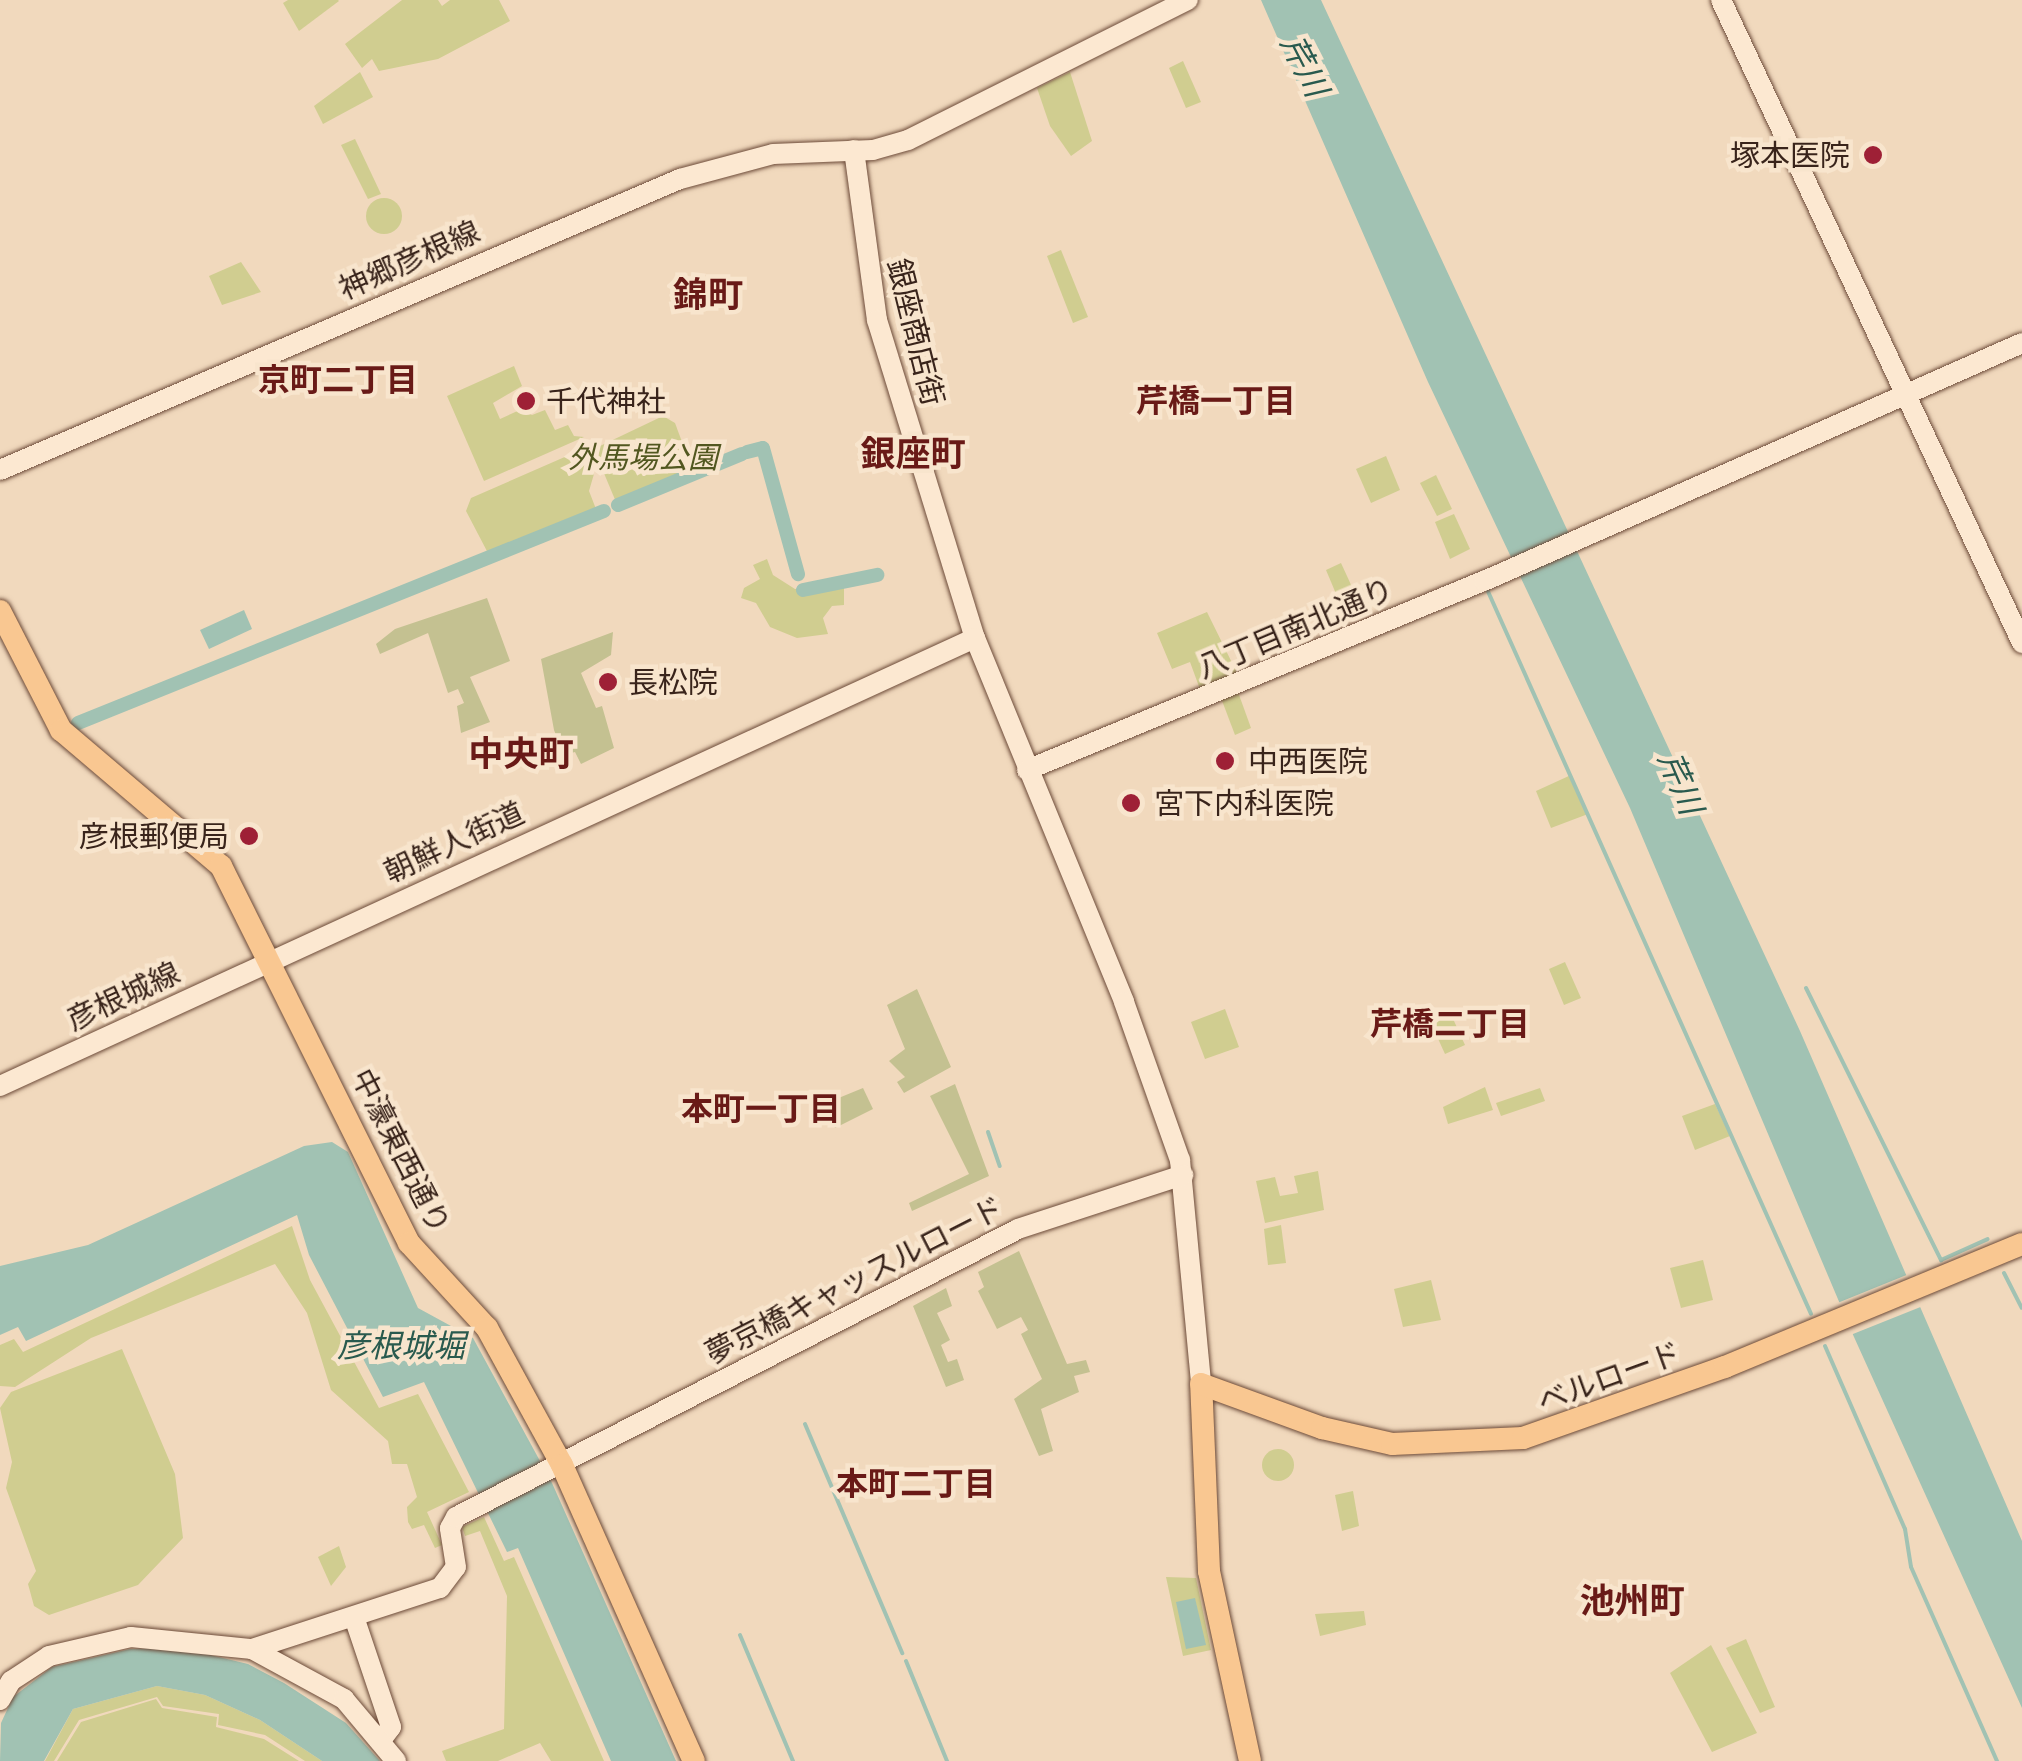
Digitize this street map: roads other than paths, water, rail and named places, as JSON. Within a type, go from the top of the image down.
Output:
[{"type":"main road","name":"中濠東西通り","points":[[0,611],[61,730],[216,858],[271,961],[409,1243],[487,1328],[694,1761]]},
{"type":"main road","name":"ベルロード","points":[[1202,1384],[1353,1437],[1420,1446],[1488,1444],[1620,1407],[2022,1244]]},
{"type":"main road","points":[[1202,1384],[1209,1571],[1250,1761]]},
{"type":"street","name":"神郷彦根線","points":[[0,470],[658,187],[741,160],[854,150],[908,140],[1188,0]]},
{"type":"street","points":[[1721,0],[2022,643]]},
{"type":"street","name":"銀座商店街","points":[[854,150],[876,320],[975,638],[1150,1070],[1183,1175],[1202,1384]]},
{"type":"street","name":"八丁目南北通り","points":[[1027,770],[1502,572],[2022,343]]},
{"type":"street","name":"朝鮮人街道","points":[[271,961],[975,638]]},
{"type":"street","name":"彦根城線","points":[[0,1086],[271,961]]},
{"type":"street","name":"夢京橋キャッスルロード","points":[[354,1617],[448,1582],[458,1558],[451,1522],[481,1504],[1018,1229],[1183,1175]]},
{"type":"street","points":[[252,1649],[354,1617],[390,1727],[382,1739]]},
{"type":"street","points":[[0,1700],[11,1681],[49,1656],[131,1637],[252,1649],[344,1699],[382,1739],[396,1761]]},
{"type":"water","name":"芹川","points":[[1261,0],[1321,0],[1800,1031],[2022,1541],[2022,1708],[1854,1337],[1630,808],[1428,382]]},
{"type":"water","points":[[244,610],[252,629],[209,649],[200,630]]},
{"type":"water","name":"彦根城堀","points":[[332,1142],[348,1152],[418,1308],[473,1338],[552,1483],[676,1761],[611,1761],[518,1548],[507,1552],[424,1382],[383,1397],[309,1255],[297,1215],[26,1341],[18,1327],[0,1335],[0,1266],[88,1245],[304,1146]]},
{"type":"water","points":[[1195,1598],[1206,1645],[1186,1649],[1176,1602]]},
{"type":"water","points":[[177,1647],[248,1664],[284,1683],[346,1723],[380,1761],[322,1761],[260,1720],[205,1695],[157,1686],[73,1709],[44,1761],[0,1761],[1,1723],[13,1697],[52,1667],[130,1649]]},
{"type":"waterway","points":[[747,452],[763,448],[798,574]]},
{"type":"waterway","points":[[618,505],[742,454]]},
{"type":"waterway","points":[[78,723],[604,511]]},
{"type":"waterway","points":[[803,590],[877,575]]},
{"type":"waterway","points":[[1486,587],[1811,1314]]},
{"type":"waterway","points":[[1806,988],[1941,1260],[1988,1239]]},
{"type":"waterway","points":[[988,1132],[1000,1166]]},
{"type":"waterway","points":[[2004,1273],[2022,1308]]},
{"type":"waterway","points":[[1825,1346],[1905,1529],[1911,1567],[1997,1761]]},
{"type":"waterway","points":[[805,1424],[902,1653]]},
{"type":"waterway","points":[[740,1635],[793,1761]]},
{"type":"waterway","points":[[906,1661],[947,1761]]},
{"type":"place","name":"塚本医院","points":[[1873,155]]},
{"type":"place","name":"千代神社","points":[[526,401]]},
{"type":"place","name":"長松院","points":[[608,682]]},
{"type":"place","name":"中西医院","points":[[1225,761]]},
{"type":"place","name":"宮下内科医院","points":[[1131,803]]},
{"type":"place","name":"彦根郵便局","points":[[249,836]]},
{"type":"district","name":"錦町","points":[[708,295]]},
{"type":"district","name":"京町二丁目","points":[[338,380]]},
{"type":"district","name":"芹橋一丁目","points":[[1216,401]]},
{"type":"district","name":"銀座町","points":[[913,454]]},
{"type":"district","name":"中央町","points":[[521,754]]},
{"type":"district","name":"芹橋二丁目","points":[[1450,1024]]},
{"type":"district","name":"本町一丁目","points":[[761,1109]]},
{"type":"district","name":"本町二丁目","points":[[916,1484]]},
{"type":"district","name":"池州町","points":[[1632,1601]]},
{"type":"park label","name":"外馬場公園","points":[[643,457]]}]
